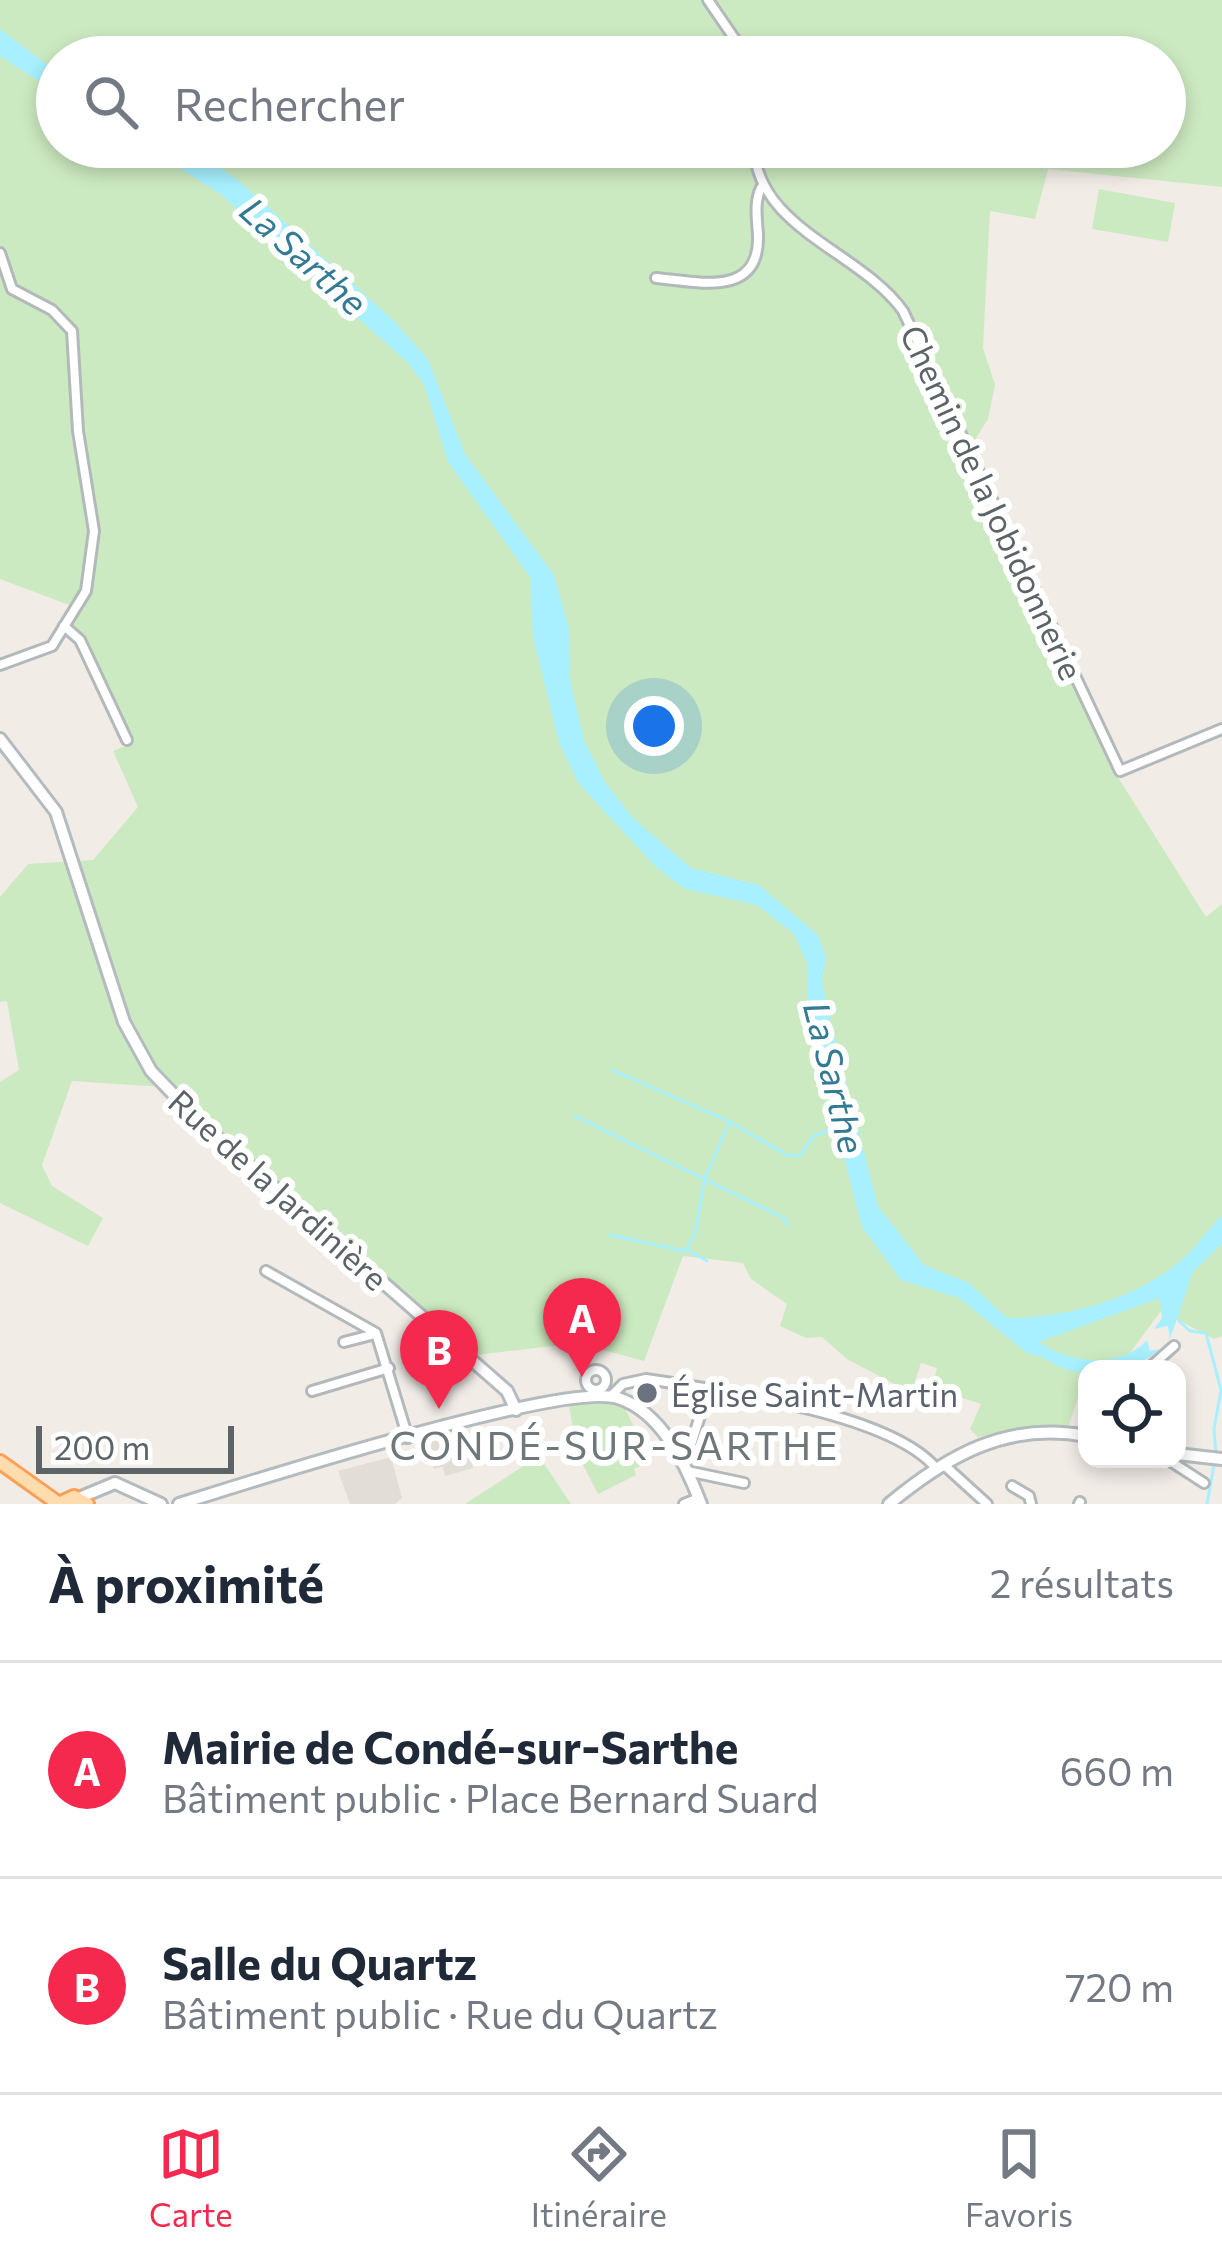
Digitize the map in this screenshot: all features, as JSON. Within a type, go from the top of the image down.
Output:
[{"type":"main road","points":[[0,1462],[59,1504],[86,1502]]},
{"type":"street","points":[[708,0],[733,36]]},
{"type":"street","points":[[656,278],[726,285],[748,272],[758,249],[758,168]]},
{"type":"street","name":"Chemin de la Jobidonnerie","points":[[761,188],[776,206],[880,284],[903,311],[1120,771],[1222,729]]},
{"type":"street","points":[[0,253],[12,289],[68,322],[76,344],[76,418],[94,531],[86,590],[64,626],[46,651],[0,665]]},
{"type":"street","points":[[64,626],[80,640],[127,740]]},
{"type":"street","name":"Rue de la Jardinière","points":[[0,739],[56,812],[124,1022],[151,1071],[202,1124],[507,1391],[516,1410]]},
{"type":"street","points":[[266,1271],[376,1333],[407,1438]]},
{"type":"street","points":[[344,1342],[376,1333]]},
{"type":"street","points":[[1158,1360],[1174,1346]]},
{"type":"street","points":[[312,1391],[389,1368]]},
{"type":"street","points":[[179,1504],[516,1410],[611,1396],[638,1379],[812,1408],[918,1454],[987,1504]]},
{"type":"street","points":[[686,1468],[708,1390]]},
{"type":"street","points":[[611,1396],[650,1418],[686,1468],[700,1501],[684,1504]]},
{"type":"street","points":[[889,1504],[938,1465],[1016,1435],[1078,1436]]},
{"type":"street","points":[[1186,1454],[1222,1460]]},
{"type":"street","points":[[686,1468],[744,1483]]},
{"type":"street","points":[[1181,1468],[1204,1483]]},
{"type":"street","points":[[86,1502],[102,1486],[121,1484],[161,1504]]},
{"type":"street","points":[[1012,1486],[1029,1496],[1031,1504]]},
{"type":"shaded area","points":[[463,1429],[473,1468],[445,1476],[443,1467],[434,1469],[425,1439]]},
{"type":"shaded area","points":[[391,1457],[402,1498],[395,1504],[350,1504],[338,1471]]},
{"type":"green space","points":[[0,0],[1222,0],[1222,187],[1048,169],[1035,219],[990,211],[983,348],[995,385],[988,419],[966,454],[1114,771],[1206,917],[1222,904],[1222,1336],[1214,1339],[1161,1311],[1125,1360],[1078,1360],[1078,1397],[1068,1428],[1027,1427],[978,1437],[970,1429],[981,1404],[932,1388],[937,1368],[921,1363],[911,1393],[847,1359],[822,1337],[806,1338],[780,1326],[787,1304],[751,1279],[743,1263],[683,1256],[644,1361],[578,1343],[466,1356],[296,1214],[163,1087],[72,1081],[42,1165],[52,1186],[103,1218],[88,1246],[0,1203],[0,1082],[19,1070],[7,1001],[0,1002],[0,897],[28,864],[93,860],[138,807],[113,751],[133,743],[85,637],[70,627],[77,608],[0,579]]},
{"type":"green space","points":[[1099,189],[1175,203],[1168,242],[1092,229]]},
{"type":"green space","points":[[605,1400],[623,1404],[650,1461],[634,1469],[636,1475],[598,1494],[577,1453],[569,1405]]},
{"type":"green space","points":[[539,1456],[571,1504],[465,1504]]},
{"type":"water","points":[[0,29],[36,56],[36,79],[0,56]]},
{"type":"water","name":"La Sarthe","points":[[179,168],[221,168],[239,181],[393,320],[428,359],[465,454],[554,575],[569,628],[570,680],[584,740],[605,782],[633,818],[691,868],[759,885],[818,935],[826,958],[822,981],[831,1024],[878,1206],[924,1265],[969,1283],[1007,1318],[1054,1314],[1101,1303],[1145,1285],[1184,1258],[1222,1215],[1222,1244],[1193,1272],[1170,1339],[1168,1326],[1154,1329],[1162,1318],[1160,1298],[1039,1342],[1065,1355],[1094,1360],[1078,1360],[1078,1371],[1066,1369],[1028,1354],[959,1298],[901,1280],[862,1227],[808,1017],[808,965],[794,934],[757,905],[685,889],[656,867],[579,784],[559,743],[533,636],[530,577],[448,462],[424,384],[408,363],[219,193]]},
{"type":"water","points":[[1147,1340],[1150,1351],[1159,1349],[1151,1356],[1094,1360],[1123,1356]]},
{"type":"waterway","name":"La Sarthe","points":[[612,1070],[726,1120],[789,1156],[800,1155],[814,1136],[841,1125]]},
{"type":"waterway","points":[[575,1116],[784,1218],[788,1225]]},
{"type":"waterway","points":[[610,1235],[685,1251],[695,1234],[705,1178],[729,1123]]},
{"type":"waterway","points":[[688,1250],[707,1261]]},
{"type":"waterway","points":[[1179,1321],[1190,1331],[1206,1333],[1221,1390],[1214,1429],[1216,1455]]},
{"type":"waterway","points":[[1207,1504],[1214,1465]]},
{"type":"place","name":"Mairie de Condé-sur-Sarthe","points":[[582,1377]]},
{"type":"place","name":"Église Saint-Martin","points":[[647,1393]]},
{"type":"place","name":"Salle du Quartz","points":[[439,1409]]},
{"type":"district","name":"CONDÉ-SUR-SARTHE","points":[[615,1444]]}]
